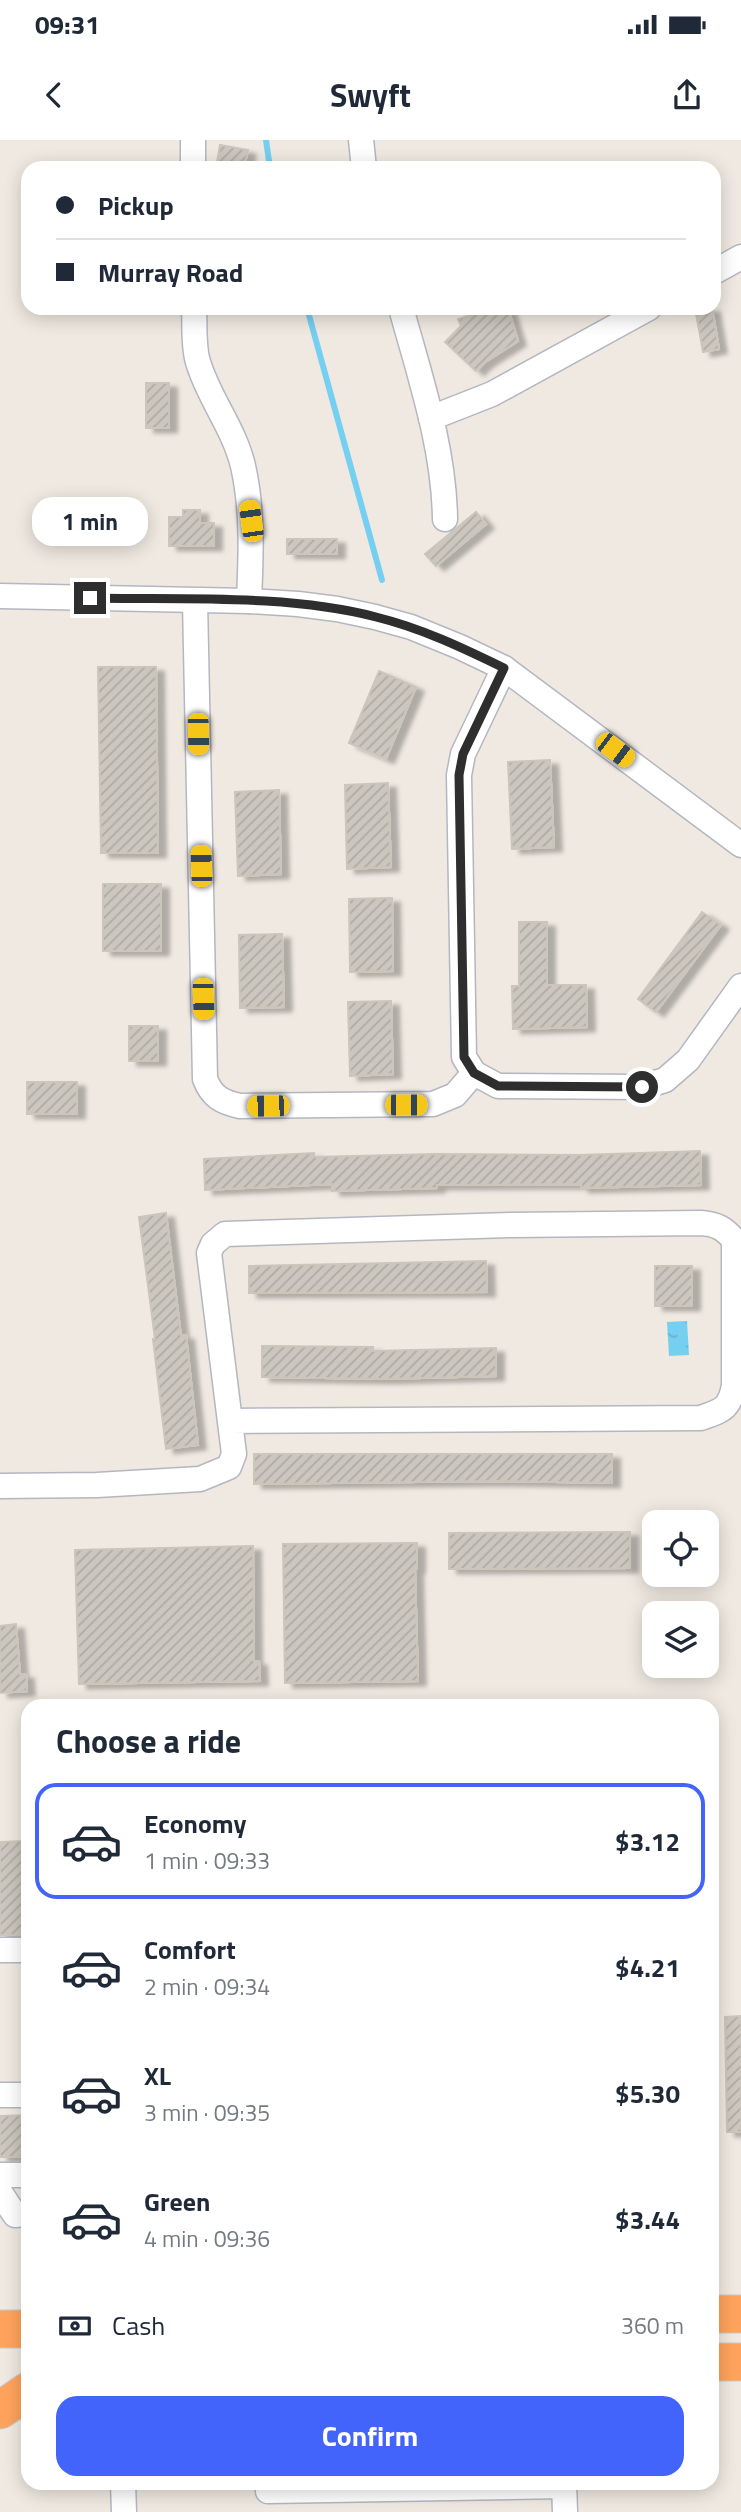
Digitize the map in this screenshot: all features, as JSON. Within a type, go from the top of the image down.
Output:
[{"type":"highway","points":[[719,2314],[741,2314]]},
{"type":"highway","points":[[719,2362],[741,2362]]},
{"type":"highway","points":[[0,2376],[21,2375]]},
{"type":"highway","points":[[0,2410],[21,2396]]},
{"type":"street","points":[[193,140],[193,161]]},
{"type":"street","points":[[361,140],[363,161]]},
{"type":"street","points":[[721,268],[741,257]]},
{"type":"street","points":[[194,315],[196,359],[208,391],[230,427],[243,466],[251,521],[249,601]]},
{"type":"street","points":[[403,315],[431,418],[445,487],[446,519]]},
{"type":"street","points":[[431,418],[492,394],[636,315]]},
{"type":"street","points":[[0,596],[299,604],[375,617],[411,627],[504,668],[741,845]]},
{"type":"street","points":[[195,601],[205,1079],[210,1092],[228,1103],[240,1106],[433,1104],[455,1095],[474,1073]]},
{"type":"street","points":[[504,668],[463,754],[459,775],[464,1057],[474,1073],[498,1086],[642,1087],[665,1080],[688,1060],[741,986]]},
{"type":"street","points":[[0,1486],[97,1485],[200,1479],[229,1466],[234,1454],[209,1253],[213,1244],[225,1234],[511,1225],[701,1223],[725,1229],[738,1240],[734,1386],[731,1401],[723,1410],[701,1418],[230,1421]]},
{"type":"street","points":[[0,1950],[21,1950]]},
{"type":"street","points":[[0,2095],[21,2095]]},
{"type":"street","points":[[0,2175],[21,2175]]},
{"type":"street","points":[[0,2192],[15,2215],[21,2215]]},
{"type":"street","points":[[123,2490],[124,2512]]},
{"type":"street","points":[[268,2496],[429,2490]]},
{"type":"street","points":[[564,2490],[565,2512]]},
{"type":"water","points":[[687,1321],[689,1355],[669,1356],[667,1322]]},
{"type":"building","points":[[220,145],[248,150],[246,161],[217,161]]},
{"type":"building","points":[[471,315],[510,315],[518,341],[476,371],[445,342],[461,326],[458,319]]},
{"type":"building","points":[[696,315],[713,315],[719,349],[703,352]]},
{"type":"building","points":[[146,383],[169,383],[169,428],[146,428]]},
{"type":"building","points":[[183,510],[200,510],[200,523],[214,523],[214,546],[169,546],[169,517],[183,517]]},
{"type":"building","points":[[476,512],[486,524],[436,566],[425,554]]},
{"type":"building","points":[[287,539],[337,539],[337,554],[287,554]]},
{"type":"building","points":[[98,667],[156,667],[158,853],[101,853]]},
{"type":"building","points":[[379,671],[416,687],[386,759],[349,743]]},
{"type":"building","points":[[550,760],[554,847],[512,849],[508,762]]},
{"type":"building","points":[[388,783],[391,867],[347,869],[345,785]]},
{"type":"building","points":[[279,790],[281,874],[238,876],[235,792]]},
{"type":"building","points":[[103,884],[161,884],[161,951],[103,951]]},
{"type":"building","points":[[392,898],[393,971],[350,972],[349,899]]},
{"type":"building","points":[[702,912],[721,925],[656,1012],[638,999]]},
{"type":"building","points":[[519,922],[547,922],[547,985],[586,985],[587,1027],[513,1029],[512,986],[519,986]]},
{"type":"building","points":[[282,934],[284,1007],[240,1008],[239,935]]},
{"type":"building","points":[[391,1001],[393,1074],[350,1076],[348,1002]]},
{"type":"building","points":[[129,1026],[158,1026],[158,1061],[129,1061]]},
{"type":"building","points":[[27,1082],[77,1082],[77,1114],[27,1114]]},
{"type":"building","points":[[700,1151],[701,1185],[581,1188],[581,1184],[437,1185],[437,1188],[332,1191],[332,1184],[205,1190],[204,1159],[314,1153],[314,1157],[580,1155]]},
{"type":"building","points":[[166,1213],[181,1336],[186,1335],[198,1445],[166,1449],[139,1217]]},
{"type":"building","points":[[486,1261],[487,1292],[249,1293],[249,1266]]},
{"type":"building","points":[[655,1266],[692,1266],[692,1306],[655,1306]]},
{"type":"building","points":[[262,1346],[373,1347],[373,1351],[496,1348],[496,1376],[385,1379],[262,1377]]},
{"type":"building","points":[[254,1454],[612,1454],[612,1483],[498,1481],[254,1484]]},
{"type":"building","points":[[630,1532],[630,1568],[449,1569],[449,1533]]},
{"type":"building","points":[[417,1543],[415,1569],[418,1681],[285,1683],[283,1544]]},
{"type":"building","points":[[253,1546],[254,1661],[259,1661],[260,1681],[79,1684],[75,1550]]},
{"type":"building","points":[[16,1624],[20,1674],[26,1674],[27,1691],[0,1693],[0,1626]]},
{"type":"building","points":[[21,1841],[21,1935],[0,1935],[0,1842]]},
{"type":"building","points":[[741,2016],[741,2132],[727,2132],[725,2017]]},
{"type":"building","points":[[21,2115],[21,2157],[0,2157],[0,2116]]},
{"type":"waterway","points":[[266,140],[269,161]]},
{"type":"waterway","points":[[309,315],[382,580]]},
{"type":"route","points":[[90,598],[249,601],[337,609],[411,627],[504,668],[463,754],[459,775],[464,1057],[474,1073],[498,1086],[642,1087]]}]
